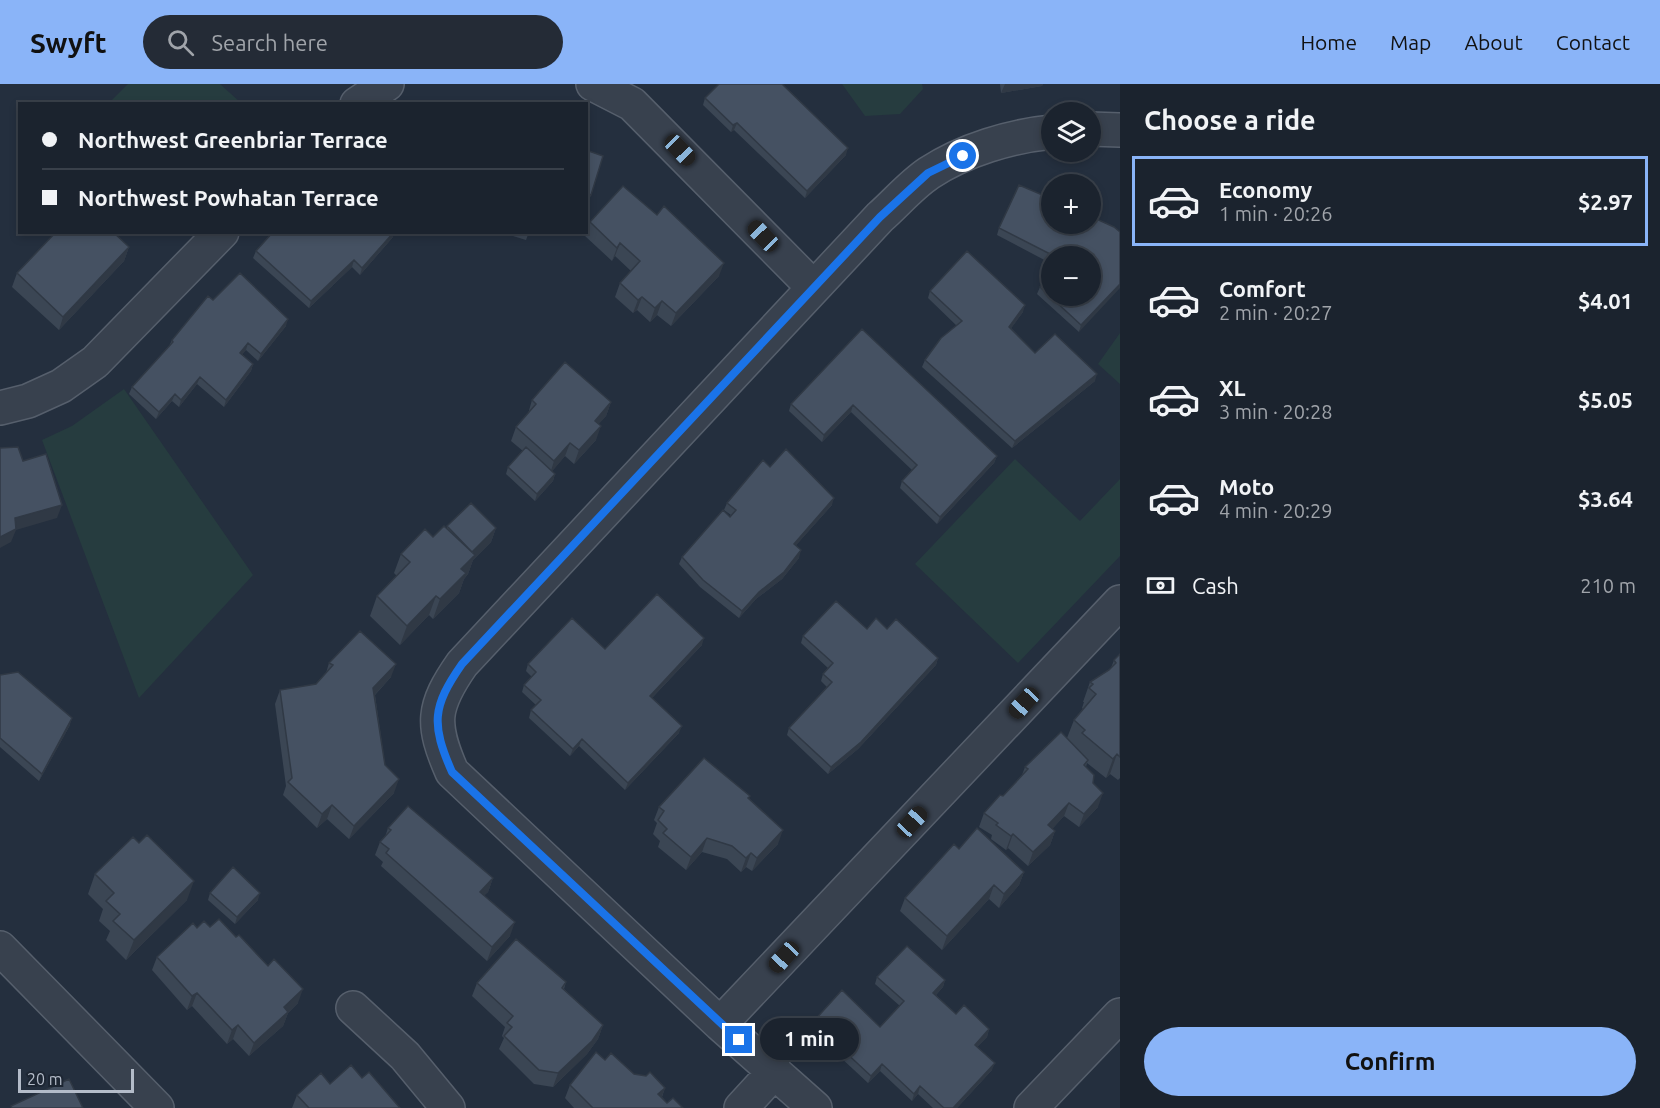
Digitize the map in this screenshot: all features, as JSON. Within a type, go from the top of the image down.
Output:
[{"type":"street","points":[[360,102],[387,84]]},
{"type":"street","points":[[593,84],[632,104],[813,287]]},
{"type":"street","points":[[1101,129],[1120,130]]},
{"type":"street","points":[[815,1108],[720,1024],[452,772],[437,739],[437,720],[443,691],[462,664],[880,217],[928,173],[963,156],[1020,135],[1041,133]]},
{"type":"street","points":[[0,408],[28,401],[61,386],[95,362],[220,234]]},
{"type":"street","points":[[720,1024],[1120,602]]},
{"type":"street","points":[[0,948],[157,1108]]},
{"type":"street","points":[[353,1008],[405,1056],[448,1108]]},
{"type":"street","points":[[1031,1108],[1120,1015]]},
{"type":"street","points":[[741,1108],[775,1071]]},
{"type":"green space","points":[[128,84],[220,84],[240,102],[110,102]]},
{"type":"green space","points":[[842,84],[922,84],[923,89],[900,114],[865,116]]},
{"type":"green space","points":[[1120,333],[1120,384],[1098,364]]},
{"type":"green space","points":[[124,389],[253,575],[139,698],[42,440],[72,426]]},
{"type":"green space","points":[[1015,459],[1080,521],[1120,479],[1120,556],[1018,663],[915,564]]},
{"type":"building","points":[[719,84],[782,84],[848,148],[807,191],[737,123],[733,125],[705,98]]},
{"type":"building","points":[[588,151],[603,156],[591,195],[588,194]]},
{"type":"building","points":[[1019,185],[1041,194],[1041,234],[1101,234],[1101,221],[1114,227],[1120,232],[1120,284],[1101,304],[1101,246],[1041,246],[1041,249],[999,228]]},
{"type":"building","points":[[623,186],[657,215],[664,206],[724,263],[676,313],[662,301],[655,308],[642,297],[638,300],[620,283],[640,261],[620,243],[617,248],[590,222]]},
{"type":"building","points":[[54,234],[115,234],[129,247],[63,317],[17,273]]},
{"type":"building","points":[[271,234],[392,234],[362,268],[354,260],[311,301],[256,251]]},
{"type":"building","points":[[967,251],[1025,305],[1009,327],[1035,353],[1055,334],[1097,374],[1015,441],[925,360],[941,338],[962,321],[930,291]]},
{"type":"building","points":[[240,273],[288,319],[261,354],[248,343],[240,353],[253,364],[226,400],[200,377],[181,400],[175,394],[159,412],[132,387],[173,342],[172,340],[208,296],[213,300]]},
{"type":"building","points":[[1060,306],[1099,306],[1081,325]]},
{"type":"building","points":[[862,329],[997,456],[940,517],[902,481],[917,465],[853,405],[824,435],[791,404]]},
{"type":"building","points":[[565,362],[611,402],[595,421],[601,426],[579,450],[570,443],[554,461],[516,427],[536,404],[532,400]]},
{"type":"building","points":[[18,447],[23,461],[46,454],[62,505],[15,518],[16,529],[0,537],[0,448]]},
{"type":"building","points":[[526,447],[555,474],[537,494],[508,467]]},
{"type":"building","points":[[786,449],[834,498],[794,544],[801,550],[784,572],[759,592],[742,611],[703,580],[682,557],[723,510],[730,517],[736,510],[727,503],[763,460],[770,467]]},
{"type":"building","points":[[471,503],[496,528],[472,552],[447,526]]},
{"type":"building","points":[[444,526],[475,555],[461,569],[466,573],[440,599],[436,596],[407,626],[377,596],[410,562],[401,554],[425,529],[433,537]]},
{"type":"building","points":[[657,594],[704,638],[650,696],[682,726],[628,783],[582,739],[573,749],[531,710],[541,700],[524,685],[536,672],[528,664],[572,618],[605,649]]},
{"type":"building","points":[[836,601],[867,629],[876,618],[887,629],[896,619],[938,658],[861,742],[831,767],[789,728],[832,682],[823,674],[833,663],[803,636]]},
{"type":"building","points":[[360,631],[396,664],[373,688],[385,765],[399,779],[354,826],[332,805],[322,814],[288,782],[292,778],[280,690],[316,684],[333,665],[329,663]]},
{"type":"building","points":[[1120,654],[1120,757],[1117,754],[1113,759],[1082,733],[1085,730],[1074,720],[1096,694],[1089,688],[1093,684],[1090,682],[1109,670],[1116,663],[1114,660]]},
{"type":"building","points":[[18,672],[72,718],[42,774],[0,738],[0,675]]},
{"type":"building","points":[[1061,732],[1088,760],[1084,765],[1094,775],[1093,783],[1103,793],[1084,814],[1069,803],[1048,825],[1055,831],[1033,852],[1013,834],[1011,836],[996,825],[998,823],[984,813],[1000,795],[1003,796],[1028,769],[1025,767]]},
{"type":"building","points":[[704,758],[750,796],[748,798],[783,830],[757,858],[751,853],[746,858],[732,846],[707,838],[691,857],[663,833],[667,829],[658,820],[664,811],[659,807]]},
{"type":"building","points":[[408,806],[493,878],[480,892],[515,922],[492,947],[386,853],[389,849],[380,842],[391,830],[388,828]]},
{"type":"building","points":[[977,828],[1024,872],[1004,894],[994,885],[947,936],[905,898],[954,844],[959,849]]},
{"type":"building","points":[[147,835],[194,881],[134,940],[113,921],[120,914],[106,901],[114,893],[95,874],[133,837],[139,843]]},
{"type":"building","points":[[233,867],[260,893],[237,917],[210,893]]},
{"type":"building","points":[[219,919],[236,937],[239,935],[268,966],[274,959],[303,989],[284,1007],[288,1012],[254,1043],[238,1025],[232,1030],[197,993],[192,996],[157,957],[193,923],[197,928],[204,921],[210,927]]},
{"type":"building","points":[[516,939],[566,982],[562,988],[603,1025],[592,1041],[558,1073],[539,1070],[504,1036],[512,1027],[507,1023],[513,1016],[477,983]]},
{"type":"building","points":[[907,946],[945,980],[933,993],[956,1014],[964,1005],[989,1029],[975,1045],[995,1063],[953,1108],[944,1108],[920,1086],[914,1094],[882,1064],[871,1076],[813,1022],[842,990],[880,1027],[904,1001],[877,977]]},
{"type":"building","points":[[596,1052],[605,1060],[611,1053],[634,1074],[646,1076],[650,1072],[665,1088],[658,1094],[667,1103],[673,1098],[683,1108],[593,1108],[570,1085]]},
{"type":"building","points":[[351,1065],[362,1078],[369,1072],[400,1108],[309,1108],[297,1095],[321,1073],[330,1084]]},
{"type":"building","points":[[69,1079],[83,1108],[12,1108],[11,1106]]},
{"type":"route","points":[[739,1040],[452,772],[437,739],[437,720],[443,691],[462,664],[880,217],[928,173],[963,156]]}]
